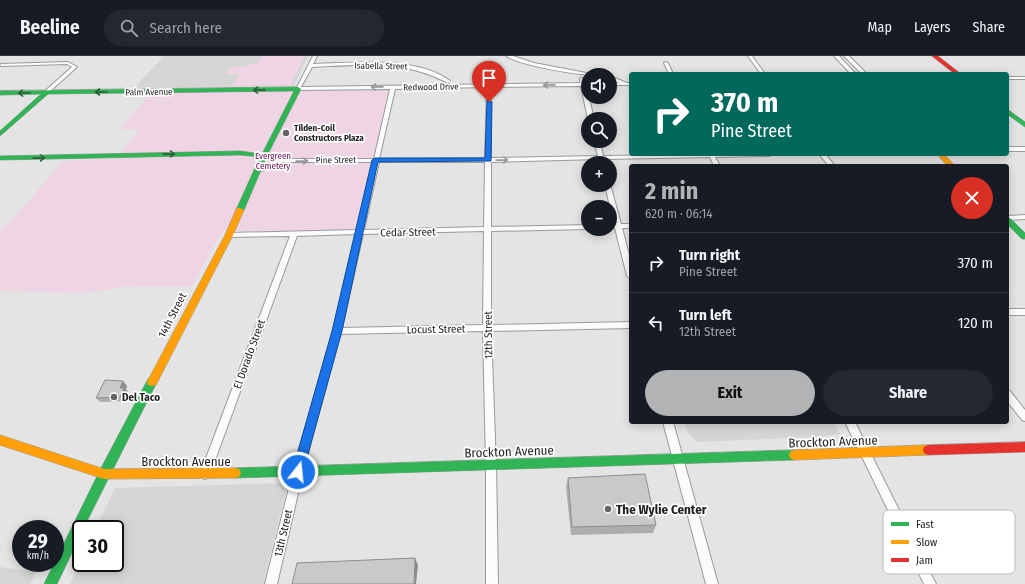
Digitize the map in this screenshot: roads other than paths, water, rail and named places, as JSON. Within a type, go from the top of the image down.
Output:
[{"type":"street","name":"14th Street","points":[[50,584],[104,474],[229,235],[264,156],[315,56]]},
{"type":"street","points":[[508,56],[534,64],[581,73]]},
{"type":"street","points":[[750,56],[762,72]]},
{"type":"street","points":[[836,56],[852,72]]},
{"type":"street","points":[[846,56],[863,72]]},
{"type":"street","points":[[935,56],[955,72]]},
{"type":"street","points":[[0,134],[75,67],[68,63],[1,65]]},
{"type":"street","points":[[666,63],[670,72]]},
{"type":"street","name":"Isabella Street","points":[[310,66],[389,64],[410,66],[431,71],[448,81]]},
{"type":"street","points":[[1009,78],[1025,78]]},
{"type":"street","points":[[617,79],[629,84]]},
{"type":"street","name":"Redwood Drive","points":[[298,89],[581,84]]},
{"type":"street","points":[[617,84],[629,84]]},
{"type":"street","name":"12th Street","points":[[489,86],[487,328],[491,464],[492,584]]},
{"type":"street","name":"13th Street","points":[[271,584],[298,472],[337,331],[375,160],[393,87]]},
{"type":"street","name":"Palm Avenue","points":[[0,93],[298,89]]},
{"type":"street","points":[[1009,113],[1025,125]]},
{"type":"street","points":[[1009,149],[1025,149]]},
{"type":"street","name":"Pine Street","points":[[0,158],[240,153],[255,154],[283,161],[581,160]]},
{"type":"street","name":"Pine Street","points":[[617,159],[675,156]]},
{"type":"street","points":[[824,156],[830,164]]},
{"type":"street","points":[[942,156],[950,164]]},
{"type":"street","points":[[258,171],[268,165],[283,161]]},
{"type":"street","points":[[610,192],[629,268]]},
{"type":"street","points":[[1009,219],[1025,218]]},
{"type":"street","points":[[1009,221],[1025,237]]},
{"type":"street","points":[[619,226],[629,226]]},
{"type":"street","name":"Cedar Street","points":[[229,235],[581,227]]},
{"type":"street","name":"El Dorado Street","points":[[205,474],[294,234]]},
{"type":"street","points":[[1009,312],[1025,312]]},
{"type":"street","name":"Locust Street","points":[[337,331],[629,325]]},
{"type":"street","points":[[1009,397],[1025,417]]},
{"type":"street","points":[[669,424],[712,584]]},
{"type":"street","points":[[851,424],[894,510]]},
{"type":"street","name":"Brockton Avenue","points":[[0,440],[104,474],[298,472],[491,464],[1025,447]]},
{"type":"street","points":[[925,574],[930,584]]},
{"type":"place","name":"Tilden-Coil Constructors Plaza","points":[[286,133]]},
{"type":"place","name":"Del Taco","points":[[114,397]]},
{"type":"place","name":"The Wylie Center","points":[[608,509]]},
{"type":"park label","name":"Evergreen Cemetery","points":[[273,162]]}]
